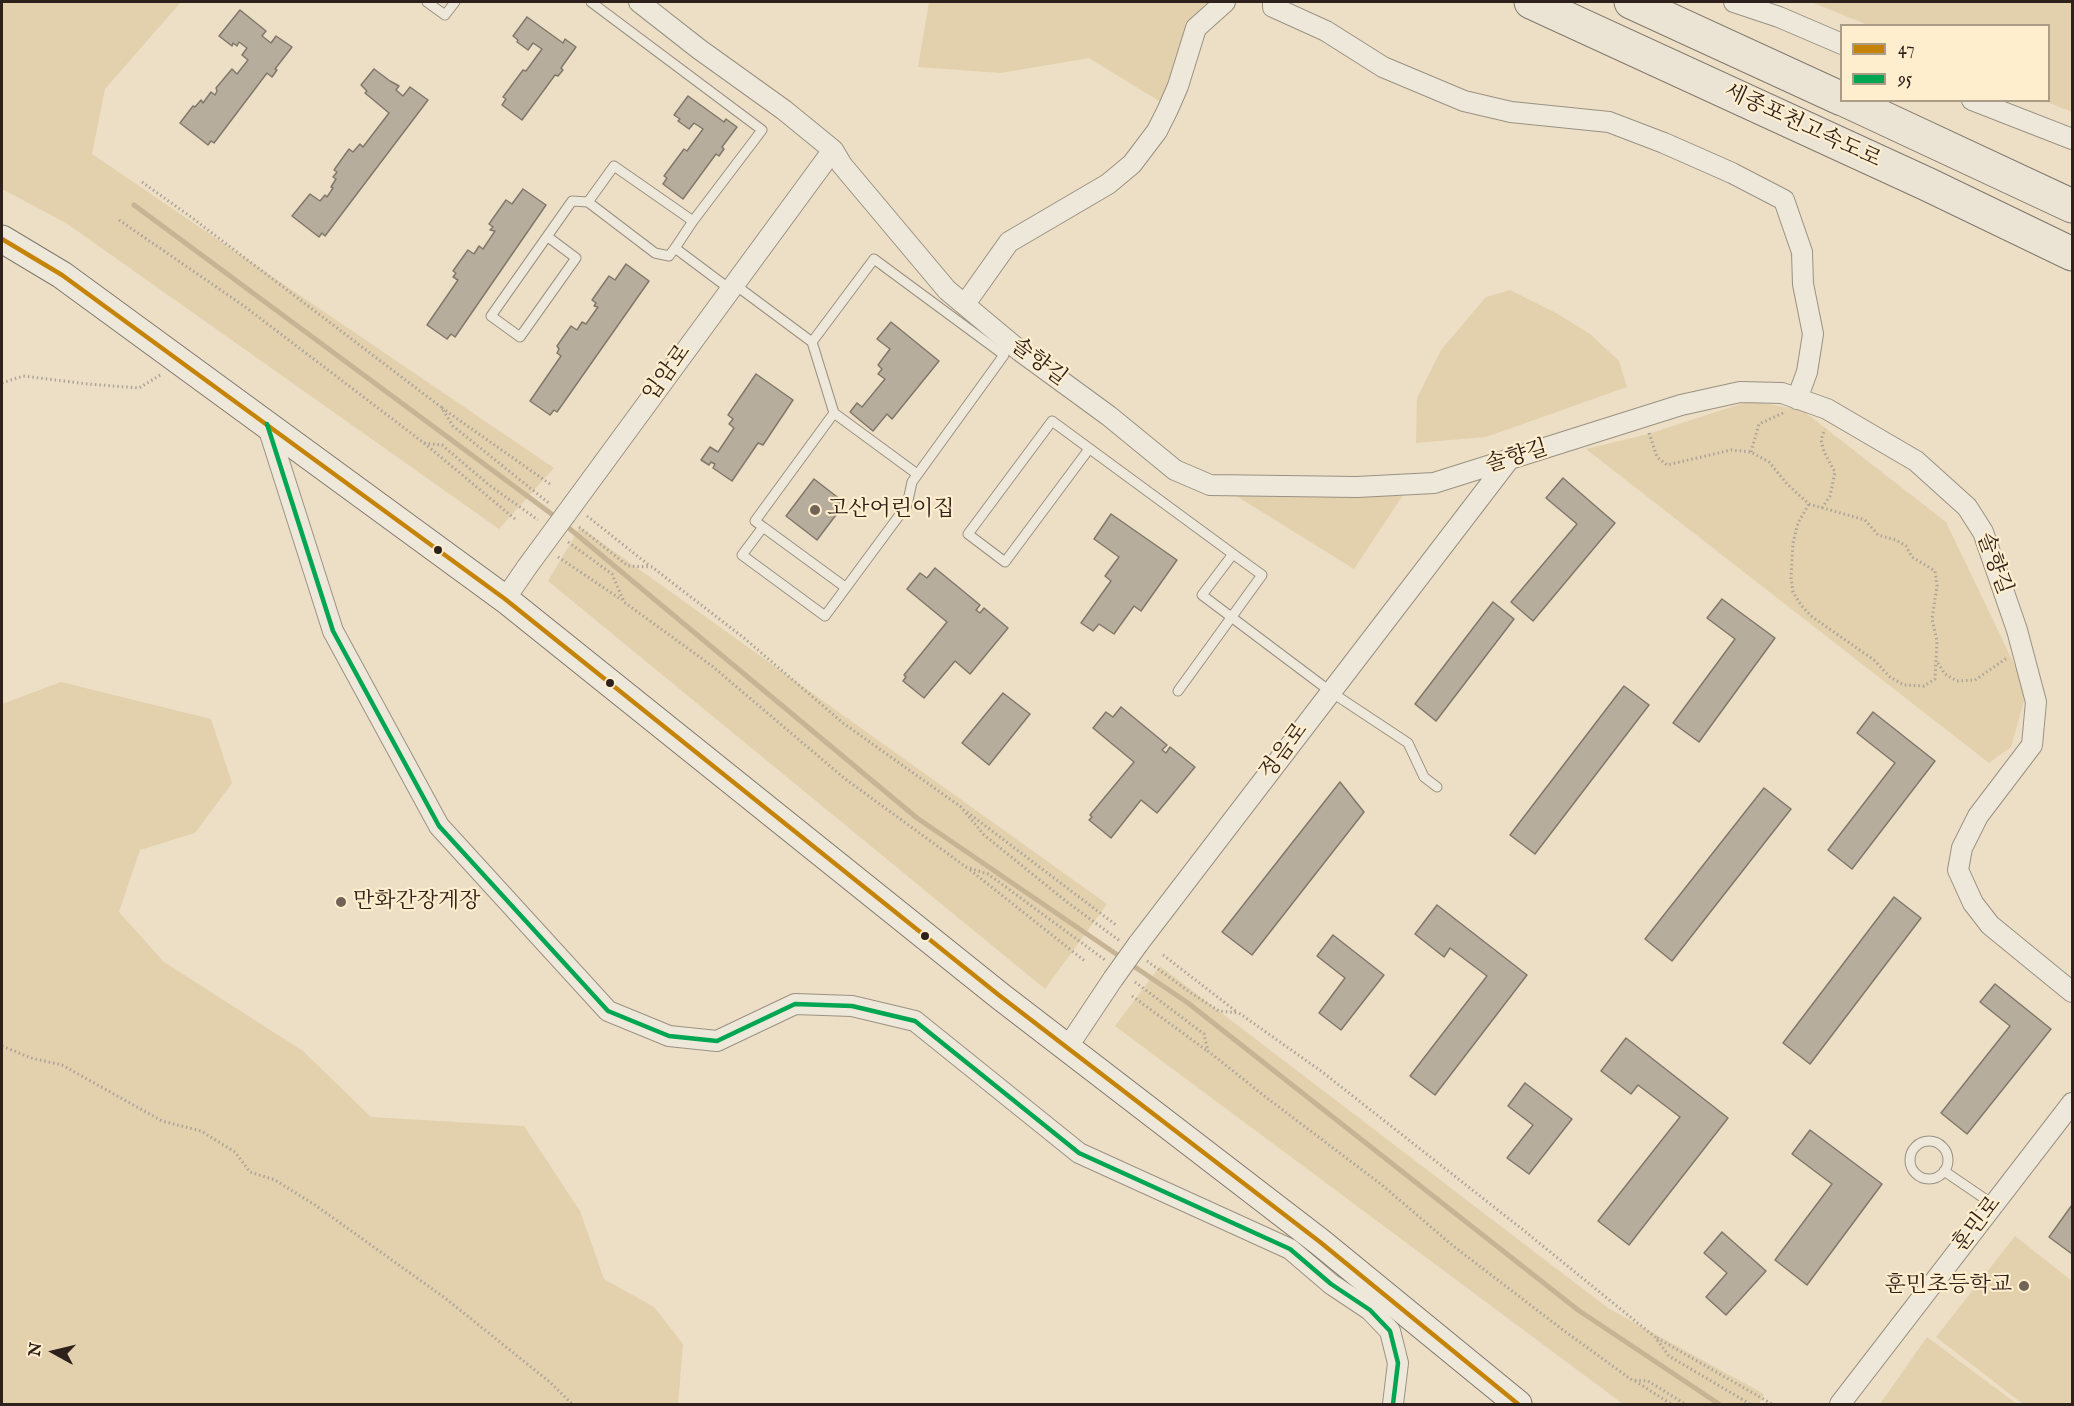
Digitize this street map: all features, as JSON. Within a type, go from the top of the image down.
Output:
[{"type":"highway","name":"세종포천고속도로","points":[[1531,2],[1929,185],[2073,254]]},
{"type":"highway","name":"세종포천고속도로","points":[[1631,2],[1840,99]]},
{"type":"highway","name":"세종포천고속도로","points":[[1847,102],[2073,206]]},
{"type":"street","name":"솔향길","points":[[639,2],[699,49],[784,110],[832,150],[842,165],[948,290],[1020,351],[1109,416],[1175,470],[1210,485],[1357,487],[1434,483],[1681,405],[1740,392],[1782,393],[1827,409],[1916,461],[1967,507],[1983,532],[2017,630],[2036,702],[2032,746],[1978,816],[1962,848],[1958,870],[1973,903],[1990,925],[2073,992]]},
{"type":"street","points":[[965,304],[1009,242],[1108,184],[1132,164],[1157,130],[1168,109],[1196,28],[1225,2]]},
{"type":"street","points":[[1273,2],[1273,7],[1326,31],[1383,67],[1464,101],[1511,112],[1609,122],[1732,173],[1784,200],[1802,252],[1803,284],[1813,334],[1807,372],[1797,399]]},
{"type":"street","points":[[1734,2],[1779,17],[1840,43]]},
{"type":"street","points":[[1977,102],[2073,139]]},
{"type":"street","name":"입암로","points":[[505,599],[527,567],[570,515],[832,150]]},
{"type":"street","points":[[2,239],[63,275],[505,599],[1067,1048],[1320,1242],[1518,1404]]},
{"type":"street","points":[[267,424],[333,631],[439,826],[608,1011],[669,1036],[717,1041],[795,1004],[852,1006],[915,1021],[1079,1153],[1290,1249],[1331,1284],[1370,1310],[1390,1331],[1398,1364],[1393,1404]]},
{"type":"street","name":"정음로","points":[[1067,1048],[1123,980],[1135,949],[1508,461]]},
{"type":"street","name":"훈민로","points":[[1840,1404],[2073,1103]]},
{"type":"lane","points":[[427,2],[445,15],[455,2]]},
{"type":"lane","points":[[548,237],[576,258],[520,337],[490,316],[572,201],[588,202],[655,253],[669,256],[762,130],[591,2]]},
{"type":"lane","points":[[588,202],[614,166],[693,221]]},
{"type":"lane","points":[[675,248],[812,342],[834,413],[917,474]]},
{"type":"lane","points":[[762,527],[742,555],[825,616],[907,504],[912,482],[917,474],[1004,355],[874,260],[812,342]]},
{"type":"lane","points":[[834,413],[755,521],[845,587]]},
{"type":"lane","points":[[1089,449],[1005,562],[968,534],[1052,421],[1263,576],[1178,691]]},
{"type":"lane","points":[[1233,554],[1202,595],[1331,692],[1408,743],[1424,777],[1437,787]]},
{"type":"lane","points":[[1926,1141],[1943,1146],[1948,1157],[1944,1171],[1930,1178],[1918,1174],[1911,1164],[1912,1151],[1926,1141]]},
{"type":"lane","points":[[1944,1171],[1994,1205]]},
{"type":"path","points":[[142,182],[441,407],[550,484]]},
{"type":"path","points":[[119,220],[244,306],[424,443],[515,519]]},
{"type":"path","points":[[2,383],[22,376],[139,388],[181,362]]},
{"type":"path","points":[[1751,452],[1758,424],[1783,413],[1797,399]]},
{"type":"path","points":[[441,407],[453,426],[570,515],[628,566],[652,567]]},
{"type":"path","points":[[1644,417],[1657,457],[1667,465],[1731,450],[1751,452],[1769,462],[1787,484],[1809,504],[1865,520],[1878,535],[1896,540],[1906,546],[1912,557],[1935,571],[1937,586],[1932,619],[1937,641],[1938,662],[1935,679],[1924,686],[1904,685],[1890,677],[1874,660],[1811,616],[1801,605],[1793,592],[1791,577],[1793,543],[1798,523],[1809,504]]},
{"type":"path","points":[[1822,508],[1830,496],[1835,472],[1824,452],[1821,440],[1828,421]]},
{"type":"path","points":[[424,443],[442,445],[489,484],[546,526]]},
{"type":"path","points":[[570,515],[652,567],[744,638],[843,723],[961,807],[1116,925]]},
{"type":"path","points":[[564,540],[612,574],[624,602]]},
{"type":"path","points":[[557,556],[712,666],[844,778],[966,867],[1086,963]]},
{"type":"path","points":[[1938,662],[1945,674],[1957,681],[1975,680],[2014,652]]},
{"type":"path","points":[[961,807],[984,835],[1067,902],[1135,949],[1191,993],[1219,1011],[1239,1013]]},
{"type":"path","points":[[966,867],[988,874],[1105,960]]},
{"type":"path","points":[[1163,955],[1321,1071],[1655,1337],[1772,1404]]},
{"type":"path","points":[[1123,980],[1204,1034],[1208,1051]]},
{"type":"path","points":[[1132,996],[1208,1051],[1382,1185],[1452,1245],[1563,1330],[1632,1380],[1671,1404]]},
{"type":"path","points":[[2,1046],[31,1058],[62,1065],[162,1121],[201,1131],[235,1152],[250,1172],[275,1180],[315,1205],[445,1298],[551,1383],[572,1404]]},
{"type":"path","points":[[1655,1337],[1669,1356],[1750,1404]]},
{"type":"path","points":[[1632,1380],[1648,1381],[1685,1404]]},
{"type":"shaded area","points":[[2,2],[181,2],[105,89],[92,154],[554,468],[499,529],[66,223],[2,189]]},
{"type":"shaded area","points":[[929,2],[1222,2],[1167,106],[1089,58],[1001,73],[918,67]]},
{"type":"shaded area","points":[[1811,2],[2072,2],[2072,112],[2047,102],[2050,102],[2050,24],[1866,24]]},
{"type":"shaded area","points":[[1510,290],[1558,314],[1590,334],[1619,361],[1627,387],[1486,437],[1416,443],[1417,398],[1441,350],[1486,297]]},
{"type":"shaded area","points":[[1750,401],[1802,410],[1946,522],[2027,691],[2011,747],[1989,763],[1586,449],[1648,434]]},
{"type":"shaded area","points":[[1225,489],[1308,497],[1405,492],[1354,569]]},
{"type":"shaded area","points":[[580,527],[1107,904],[1045,989],[548,581]]},
{"type":"shaded area","points":[[61,682],[211,719],[232,783],[195,833],[140,850],[119,912],[164,962],[303,1051],[371,1117],[524,1126],[580,1211],[604,1279],[654,1307],[683,1344],[678,1404],[2,1404],[2,704]]},
{"type":"shaded area","points":[[1160,966],[1608,1308],[1764,1394],[1759,1404],[1623,1404],[1115,1026]]},
{"type":"shaded area","name":"훈민초등학교","points":[[2015,1236],[2072,1281],[2072,1404],[2023,1404],[1936,1337]]},
{"type":"shaded area","points":[[1927,1337],[2017,1404],[1880,1404]]},
{"type":"building","points":[[240,10],[266,31],[262,36],[271,43],[276,36],[292,47],[275,69],[277,70],[272,77],[267,73],[214,143],[211,141],[208,145],[180,123],[193,106],[195,107],[201,100],[203,103],[211,92],[215,95],[216,88],[232,69],[237,74],[248,60],[242,55],[247,48],[239,42],[237,46],[233,43],[232,46],[219,36]]},
{"type":"building","points":[[527,17],[563,43],[565,39],[576,47],[561,68],[563,70],[558,76],[555,75],[522,120],[502,105],[506,99],[503,97],[542,49],[533,43],[528,50],[513,36]]},
{"type":"building","points":[[374,69],[399,86],[396,90],[403,96],[410,87],[428,100],[325,236],[322,233],[319,237],[292,216],[310,194],[320,201],[325,195],[327,197],[336,179],[333,177],[337,172],[334,170],[349,149],[353,152],[360,144],[363,147],[389,113],[365,93],[367,91],[361,85]]},
{"type":"building","points":[[688,96],[724,122],[726,119],[737,127],[722,147],[724,149],[719,156],[716,154],[683,199],[663,184],[667,178],[664,176],[684,149],[687,151],[703,129],[694,123],[689,129],[674,115]]},
{"type":"building","points":[[523,189],[546,205],[455,337],[451,334],[447,339],[427,325],[458,280],[453,277],[456,273],[453,271],[468,250],[474,254],[479,246],[483,249],[495,231],[490,230],[493,227],[489,224],[506,200],[512,204]]},
{"type":"building","points":[[626,264],[649,281],[557,412],[554,410],[550,415],[530,401],[561,356],[557,353],[559,349],[557,346],[571,326],[577,330],[582,322],[586,324],[598,307],[594,306],[596,303],[592,300],[609,276],[615,280]]},
{"type":"building","points":[[891,322],[939,361],[892,419],[887,414],[873,431],[850,412],[857,403],[862,407],[885,379],[878,374],[882,369],[878,365],[890,349],[877,339]]},
{"type":"building","points":[[756,374],[793,400],[763,445],[758,443],[732,481],[713,468],[715,464],[711,462],[709,465],[701,460],[710,447],[718,452],[734,428],[729,424],[733,419],[728,415]]},
{"type":"building","points":[[1563,478],[1615,523],[1533,621],[1511,602],[1577,524],[1546,498]]},
{"type":"building","name":"고산어린이집","points":[[814,479],[845,503],[817,540],[786,516]]},
{"type":"building","points":[[1111,514],[1177,560],[1141,611],[1134,606],[1114,634],[1099,624],[1093,631],[1081,623],[1111,581],[1105,576],[1119,557],[1094,539]]},
{"type":"building","points":[[935,568],[980,605],[976,610],[980,613],[984,608],[1008,628],[970,674],[955,661],[924,698],[903,681],[906,677],[904,675],[947,622],[907,589],[920,573],[927,578]]},
{"type":"building","points":[[1722,599],[1775,638],[1699,742],[1673,723],[1735,639],[1707,618]]},
{"type":"building","points":[[1493,602],[1514,619],[1436,721],[1415,704]]},
{"type":"building","points":[[1624,686],[1649,705],[1535,854],[1510,835]]},
{"type":"building","points":[[1003,693],[1030,714],[989,765],[962,743]]},
{"type":"building","points":[[1121,707],[1167,745],[1162,750],[1166,753],[1170,747],[1195,767],[1157,813],[1141,800],[1111,838],[1089,820],[1092,817],[1090,815],[1134,762],[1093,728],[1106,712],[1113,717]]},
{"type":"building","points":[[1873,712],[1935,761],[1852,869],[1828,850],[1895,763],[1857,733]]},
{"type":"building","points":[[1340,782],[1364,812],[1252,955],[1222,932]]},
{"type":"building","points":[[1764,788],[1791,809],[1672,961],[1645,939]]},
{"type":"building","points":[[1894,897],[1921,918],[1810,1064],[1783,1043]]},
{"type":"building","points":[[1437,905],[1527,975],[1435,1095],[1410,1076],[1487,976],[1450,948],[1444,957],[1415,934]]},
{"type":"building","points":[[1333,935],[1384,975],[1341,1030],[1319,1013],[1345,978],[1317,956]]},
{"type":"building","points":[[1995,984],[2051,1029],[1967,1134],[1941,1113],[2010,1026],[1980,1002]]},
{"type":"building","points":[[1626,1038],[1728,1118],[1629,1245],[1598,1221],[1680,1117],[1638,1085],[1631,1094],[1601,1071]]},
{"type":"building","points":[[1525,1083],[1572,1119],[1529,1174],[1507,1158],[1533,1125],[1508,1106]]},
{"type":"building","points":[[1810,1130],[1882,1184],[1807,1285],[1775,1260],[1832,1184],[1792,1154]]},
{"type":"building","points":[[2072,1205],[2072,1254],[2049,1237]]},
{"type":"building","points":[[1722,1232],[1766,1271],[1726,1315],[1706,1297],[1727,1273],[1704,1253]]},
{"type":"waterway","points":[[134,205],[557,518]]},
{"type":"waterway","points":[[564,524],[917,818],[1122,958]]},
{"type":"waterway","points":[[1129,963],[1188,1003],[1578,1310],[1719,1404]]},
{"type":"transit line","name":"47","points":[[2,239],[62,275],[505,599],[1000,996],[1320,1242],[1518,1404]]},
{"type":"transit line","name":"95","points":[[267,424],[333,631],[439,826],[608,1011],[669,1036],[717,1041],[795,1004],[852,1006],[915,1021],[1079,1153],[1290,1249],[1331,1284],[1370,1310],[1390,1331],[1398,1363],[1393,1404]]},
{"type":"place","name":"고산어린이집","points":[[815,510]]},
{"type":"place","name":"만화간장게장","points":[[341,902]]},
{"type":"place","name":"훈민초등학교","points":[[2024,1286]]}]
